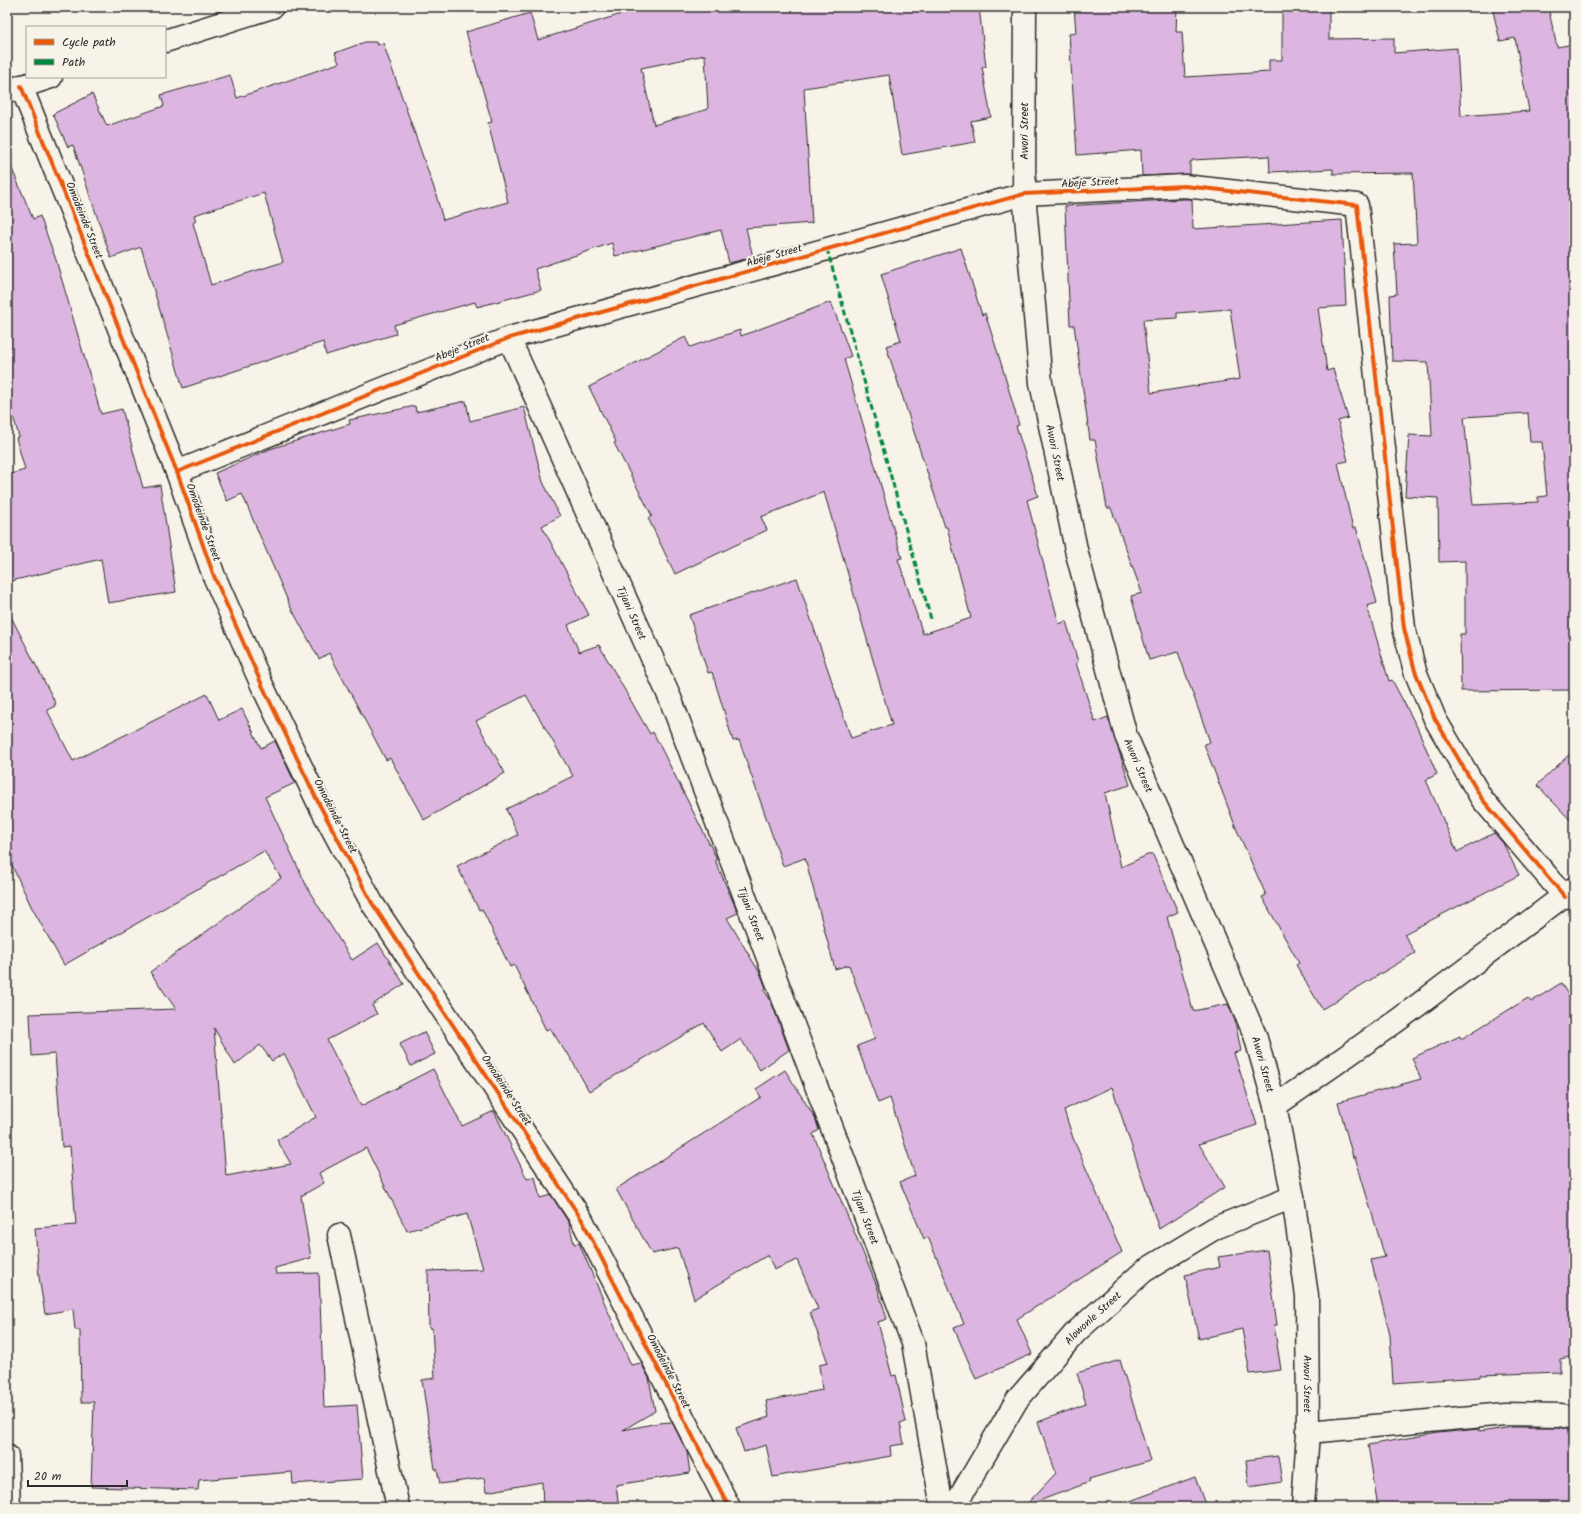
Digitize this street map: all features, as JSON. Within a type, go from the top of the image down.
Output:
[{"type":"street","points":[[166,41],[272,7]]},
{"type":"street","name":"Awori Street","points":[[1026,7],[1024,194],[1041,383],[1077,554],[1126,736],[1255,1035],[1275,1106],[1293,1197],[1307,1296],[1308,1432],[1303,1507]]},
{"type":"street","points":[[14,89],[48,78]]},
{"type":"street","name":"Omodeinde Street","points":[[14,89],[177,472],[214,576],[262,685],[318,802],[372,903],[582,1220],[729,1507]]},
{"type":"street","name":"Abeje Street","points":[[177,472],[509,338],[1024,194],[1184,186],[1357,205],[1404,628],[1415,671],[1435,719],[1482,799],[1570,893]]},
{"type":"street","name":"Tijani Street","points":[[509,338],[670,698],[913,1343],[942,1507]]},
{"type":"street","points":[[1275,1106],[1398,1020],[1570,893]]},
{"type":"street","name":"Alowonle Street","points":[[954,1507],[1017,1400],[1076,1332],[1144,1271],[1215,1228],[1293,1197]]},
{"type":"street","points":[[340,1235],[398,1507]]},
{"type":"street","points":[[1308,1432],[1505,1414],[1561,1415],[1574,1418]]},
{"type":"street","points":[[7,1456],[8,1507]]},
{"type":"building","points":[[630,7],[979,7],[986,67],[982,67],[991,117],[971,121],[975,142],[902,155],[889,75],[804,88],[812,223],[746,228],[753,257],[729,263],[721,230],[615,256],[612,243],[535,269],[541,290],[477,307],[475,302],[394,325],[396,334],[326,355],[323,342],[183,388],[141,247],[111,258],[73,145],[68,147],[53,114],[92,94],[107,126],[164,106],[161,95],[230,75],[237,98],[339,63],[335,53],[365,42],[376,42],[377,45],[383,43],[435,191],[443,220],[508,202],[488,123],[492,122],[466,32],[530,13],[538,40],[631,11]],"holes":[[[705,55],[708,109],[654,125],[641,68]],[[264,193],[283,262],[211,285],[193,223],[196,221],[194,215]]]},
{"type":"building","points":[[1074,7],[1177,7],[1176,32],[1182,32],[1185,77],[1269,72],[1269,60],[1282,60],[1282,7],[1329,7],[1329,39],[1394,38],[1394,53],[1457,48],[1461,116],[1529,111],[1515,38],[1500,41],[1492,7],[1548,7],[1557,47],[1574,44],[1574,690],[1461,691],[1460,634],[1465,634],[1465,561],[1439,562],[1438,498],[1405,496],[1409,435],[1432,436],[1428,362],[1392,361],[1390,295],[1397,294],[1394,244],[1417,243],[1413,173],[1333,174],[1333,169],[1270,172],[1269,156],[1192,160],[1192,162],[1190,162],[1190,174],[1142,176],[1141,150],[1077,155],[1069,34],[1076,33]],"holes":[[[1528,413],[1530,442],[1542,442],[1547,496],[1538,497],[1538,502],[1473,505],[1464,417]]]},
{"type":"building","points":[[7,157],[33,219],[40,216],[56,260],[101,414],[122,409],[143,488],[160,485],[176,592],[108,603],[101,559],[7,582],[7,475],[25,470],[16,438],[19,437],[7,394]]},
{"type":"building","points":[[1192,199],[1193,229],[1342,220],[1346,306],[1318,308],[1327,371],[1333,369],[1348,418],[1338,421],[1348,461],[1338,463],[1353,529],[1356,527],[1377,603],[1367,606],[1389,681],[1392,680],[1417,727],[1437,774],[1426,780],[1457,852],[1494,833],[1503,843],[1519,875],[1404,934],[1415,953],[1322,1009],[1296,965],[1299,963],[1262,897],[1266,895],[1236,828],[1204,744],[1210,742],[1178,652],[1149,660],[1131,596],[1142,593],[1111,508],[1107,508],[1095,440],[1090,440],[1074,325],[1070,325],[1065,206]],"holes":[[[1230,309],[1240,379],[1151,393],[1143,320],[1177,318],[1177,313]]]},
{"type":"building","points":[[961,248],[982,315],[985,313],[1001,363],[1019,425],[1016,426],[1038,496],[1027,500],[1059,624],[1066,621],[1078,662],[1076,663],[1095,722],[1108,717],[1130,785],[1105,793],[1121,867],[1152,853],[1178,912],[1167,917],[1193,1011],[1228,1004],[1235,1021],[1241,1051],[1234,1053],[1257,1125],[1199,1144],[1225,1187],[1159,1229],[1112,1087],[1064,1110],[1073,1138],[1122,1252],[1017,1319],[1032,1354],[976,1379],[954,1328],[964,1324],[928,1237],[924,1239],[900,1182],[915,1176],[890,1098],[878,1103],[857,1046],[875,1039],[849,965],[835,969],[805,858],[783,866],[739,740],[733,741],[712,672],[708,673],[689,615],[797,578],[851,738],[892,725],[824,492],[761,517],[767,530],[675,574],[648,518],[652,516],[614,443],[616,442],[589,387],[685,337],[690,347],[740,330],[741,336],[831,302],[851,356],[844,359],[902,558],[898,559],[923,634],[971,618],[947,527],[945,527],[886,346],[901,341],[881,274]]},
{"type":"building","points":[[466,401],[470,421],[524,407],[543,482],[560,516],[542,526],[589,615],[568,625],[579,652],[599,645],[650,734],[653,732],[717,859],[715,860],[738,913],[727,918],[761,975],[766,988],[764,990],[771,1001],[789,1050],[760,1070],[741,1039],[722,1052],[704,1023],[589,1091],[567,1052],[566,1053],[550,1028],[546,1030],[514,965],[510,967],[482,909],[479,910],[457,866],[518,835],[506,809],[573,776],[526,695],[476,721],[505,773],[424,820],[390,758],[386,760],[329,653],[319,659],[290,606],[242,494],[227,501],[215,473],[270,449],[350,424],[349,420],[415,406],[416,412]]},
{"type":"building","points":[[7,609],[56,704],[47,710],[73,761],[207,694],[219,720],[242,709],[261,748],[275,741],[295,783],[265,797],[309,891],[352,960],[378,943],[404,984],[372,1005],[377,1014],[327,1040],[361,1106],[433,1069],[462,1126],[494,1111],[527,1179],[535,1177],[540,1198],[551,1195],[569,1223],[574,1244],[579,1243],[631,1365],[641,1363],[649,1378],[655,1411],[623,1430],[658,1423],[672,1422],[687,1452],[690,1473],[616,1485],[619,1507],[543,1507],[542,1482],[486,1492],[484,1478],[440,1484],[437,1469],[435,1469],[422,1380],[435,1378],[432,1328],[429,1328],[428,1271],[483,1269],[467,1214],[407,1231],[366,1148],[319,1173],[324,1183],[301,1196],[311,1258],[275,1268],[276,1274],[319,1273],[324,1407],[357,1405],[363,1479],[293,1484],[292,1472],[199,1480],[198,1490],[91,1487],[94,1402],[81,1402],[80,1330],[75,1330],[73,1309],[45,1314],[39,1277],[35,1228],[76,1225],[70,1146],[62,1147],[55,1054],[32,1056],[30,1014],[176,1009],[150,972],[281,878],[264,851],[64,965],[32,908],[7,855]],"holes":[[[214,1028],[235,1065],[260,1045],[272,1061],[284,1053],[316,1117],[277,1140],[291,1164],[226,1176]]]},
{"type":"building","points":[[1574,750],[1574,824],[1537,785]]},
{"type":"building","points":[[1561,983],[1574,1005],[1574,1356],[1560,1359],[1560,1372],[1480,1375],[1480,1377],[1393,1383],[1390,1335],[1371,1260],[1385,1257],[1355,1157],[1353,1157],[1338,1102],[1421,1079],[1412,1058],[1460,1036],[1461,1039],[1528,998],[1531,1002]]},
{"type":"building","points":[[424,1032],[435,1054],[411,1066],[400,1044]]},
{"type":"building","points":[[785,1070],[815,1118],[819,1130],[813,1134],[877,1286],[887,1319],[878,1322],[892,1376],[896,1375],[906,1422],[900,1423],[904,1444],[890,1446],[891,1456],[773,1477],[766,1445],[744,1452],[736,1428],[769,1417],[766,1401],[822,1390],[819,1365],[828,1363],[810,1312],[818,1309],[797,1260],[774,1270],[768,1255],[694,1299],[678,1248],[652,1254],[616,1189],[761,1097],[756,1089]]},
{"type":"building","points":[[1267,1250],[1277,1325],[1274,1325],[1281,1370],[1250,1374],[1242,1329],[1199,1339],[1185,1275],[1220,1267],[1218,1257]]},
{"type":"building","points":[[1120,1360],[1150,1461],[1089,1479],[1090,1482],[1025,1506],[1056,1473],[1038,1422],[1086,1404],[1077,1373]]},
{"type":"building","points":[[1513,1427],[1559,1427],[1572,1430],[1574,1443],[1574,1507],[1378,1507],[1368,1445],[1438,1433],[1479,1429],[1479,1432]]},
{"type":"building","points":[[1278,1456],[1282,1482],[1249,1487],[1246,1460]]},
{"type":"building","points":[[1195,1477],[1206,1507],[1122,1507],[1122,1504]]},
{"type":"marked path","points":[[827,249],[931,619]]},
{"type":"cycle path","points":[[21,86],[177,472],[214,576],[262,685],[318,802],[372,903],[582,1220],[729,1507]]},
{"type":"cycle path","points":[[177,472],[509,338],[1024,194],[1184,186],[1357,205],[1404,628],[1415,671],[1435,719],[1482,799],[1565,897]]}]
